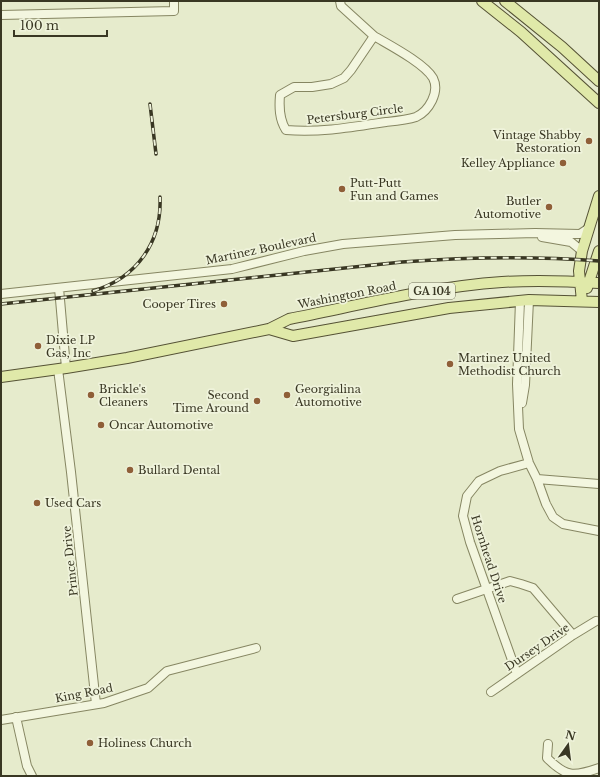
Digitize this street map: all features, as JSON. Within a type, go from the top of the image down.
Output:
[{"type":"main road","points":[[482,1],[521,32],[599,103]]},
{"type":"main road","points":[[505,1],[562,47],[599,81]]},
{"type":"main road","points":[[548,281],[571,272],[577,264],[599,196]]},
{"type":"main road","points":[[582,251],[579,271],[589,282]]},
{"type":"main road","points":[[582,301],[599,251]]},
{"type":"main road","name":"Washington Road","points":[[1,377],[62,369],[269,329],[289,319],[445,289],[502,282],[589,282]]},
{"type":"main road","name":"Washington Road","points":[[269,329],[293,336],[449,308],[525,300],[599,302]]},
{"type":"street","points":[[1,15],[174,11],[174,1]]},
{"type":"street","name":"Petersburg Circle","points":[[340,1],[341,6],[374,36],[425,69],[433,79],[435,93],[430,105],[417,116],[406,119],[359,126],[301,131],[286,130],[281,122],[279,107],[280,95],[294,87],[312,87],[331,84],[344,78],[374,36]]},
{"type":"street","name":"Martinez Boulevard","points":[[1,294],[232,269],[304,251],[343,244],[455,235],[580,234],[589,228]]},
{"type":"street","name":"Martinez Boulevard","points":[[525,234],[571,242],[582,251]]},
{"type":"street","name":"Prince Drive","points":[[60,288],[62,369],[70,460],[96,704]]},
{"type":"street","points":[[525,300],[517,384],[520,416],[519,429],[529,464],[553,517],[563,524],[599,531]]},
{"type":"street","name":"Hornhead Drive","points":[[516,674],[462,516],[467,496],[479,481],[500,471],[529,464]]},
{"type":"street","points":[[537,479],[599,484]]},
{"type":"street","points":[[457,599],[510,581],[521,584],[533,588],[573,635]]},
{"type":"street","name":"Dursey Drive","points":[[491,692],[573,635],[596,621]]},
{"type":"street","name":"King Road","points":[[1,720],[104,703],[148,688],[167,670],[256,648]]},
{"type":"street","points":[[16,717],[27,766],[32,776]]},
{"type":"street","points":[[548,744],[547,758],[556,769],[566,775],[580,775],[599,768]]},
{"type":"railway","points":[[150,104],[156,154]]},
{"type":"railway","points":[[93,291],[109,285],[122,277],[144,256],[157,229],[160,213],[160,197]]},
{"type":"railway","points":[[1,304],[402,262],[500,258],[550,258],[599,261]]},
{"type":"place","name":"Vintage Shabby Restoration","points":[[589,141]]},
{"type":"place","name":"Kelley Appliance","points":[[563,163]]},
{"type":"place","name":"Putt-Putt Fun and Games","points":[[342,189]]},
{"type":"place","name":"Butler Automotive","points":[[549,207]]},
{"type":"place","name":"Cooper Tires","points":[[224,304]]},
{"type":"place","name":"Dixie LP Gas, Inc","points":[[38,346]]},
{"type":"place","name":"Martinez United Methodist Church","points":[[450,364]]},
{"type":"place","name":"Brickle's Cleaners","points":[[91,395]]},
{"type":"place","name":"Georgialina Automotive","points":[[287,395]]},
{"type":"place","name":"Second Time Around","points":[[257,401]]},
{"type":"place","name":"Oncar Automotive","points":[[101,425]]},
{"type":"place","name":"Bullard Dental","points":[[130,470]]},
{"type":"place","name":"Used Cars","points":[[37,503]]},
{"type":"place","name":"Holiness Church","points":[[90,743]]}]
